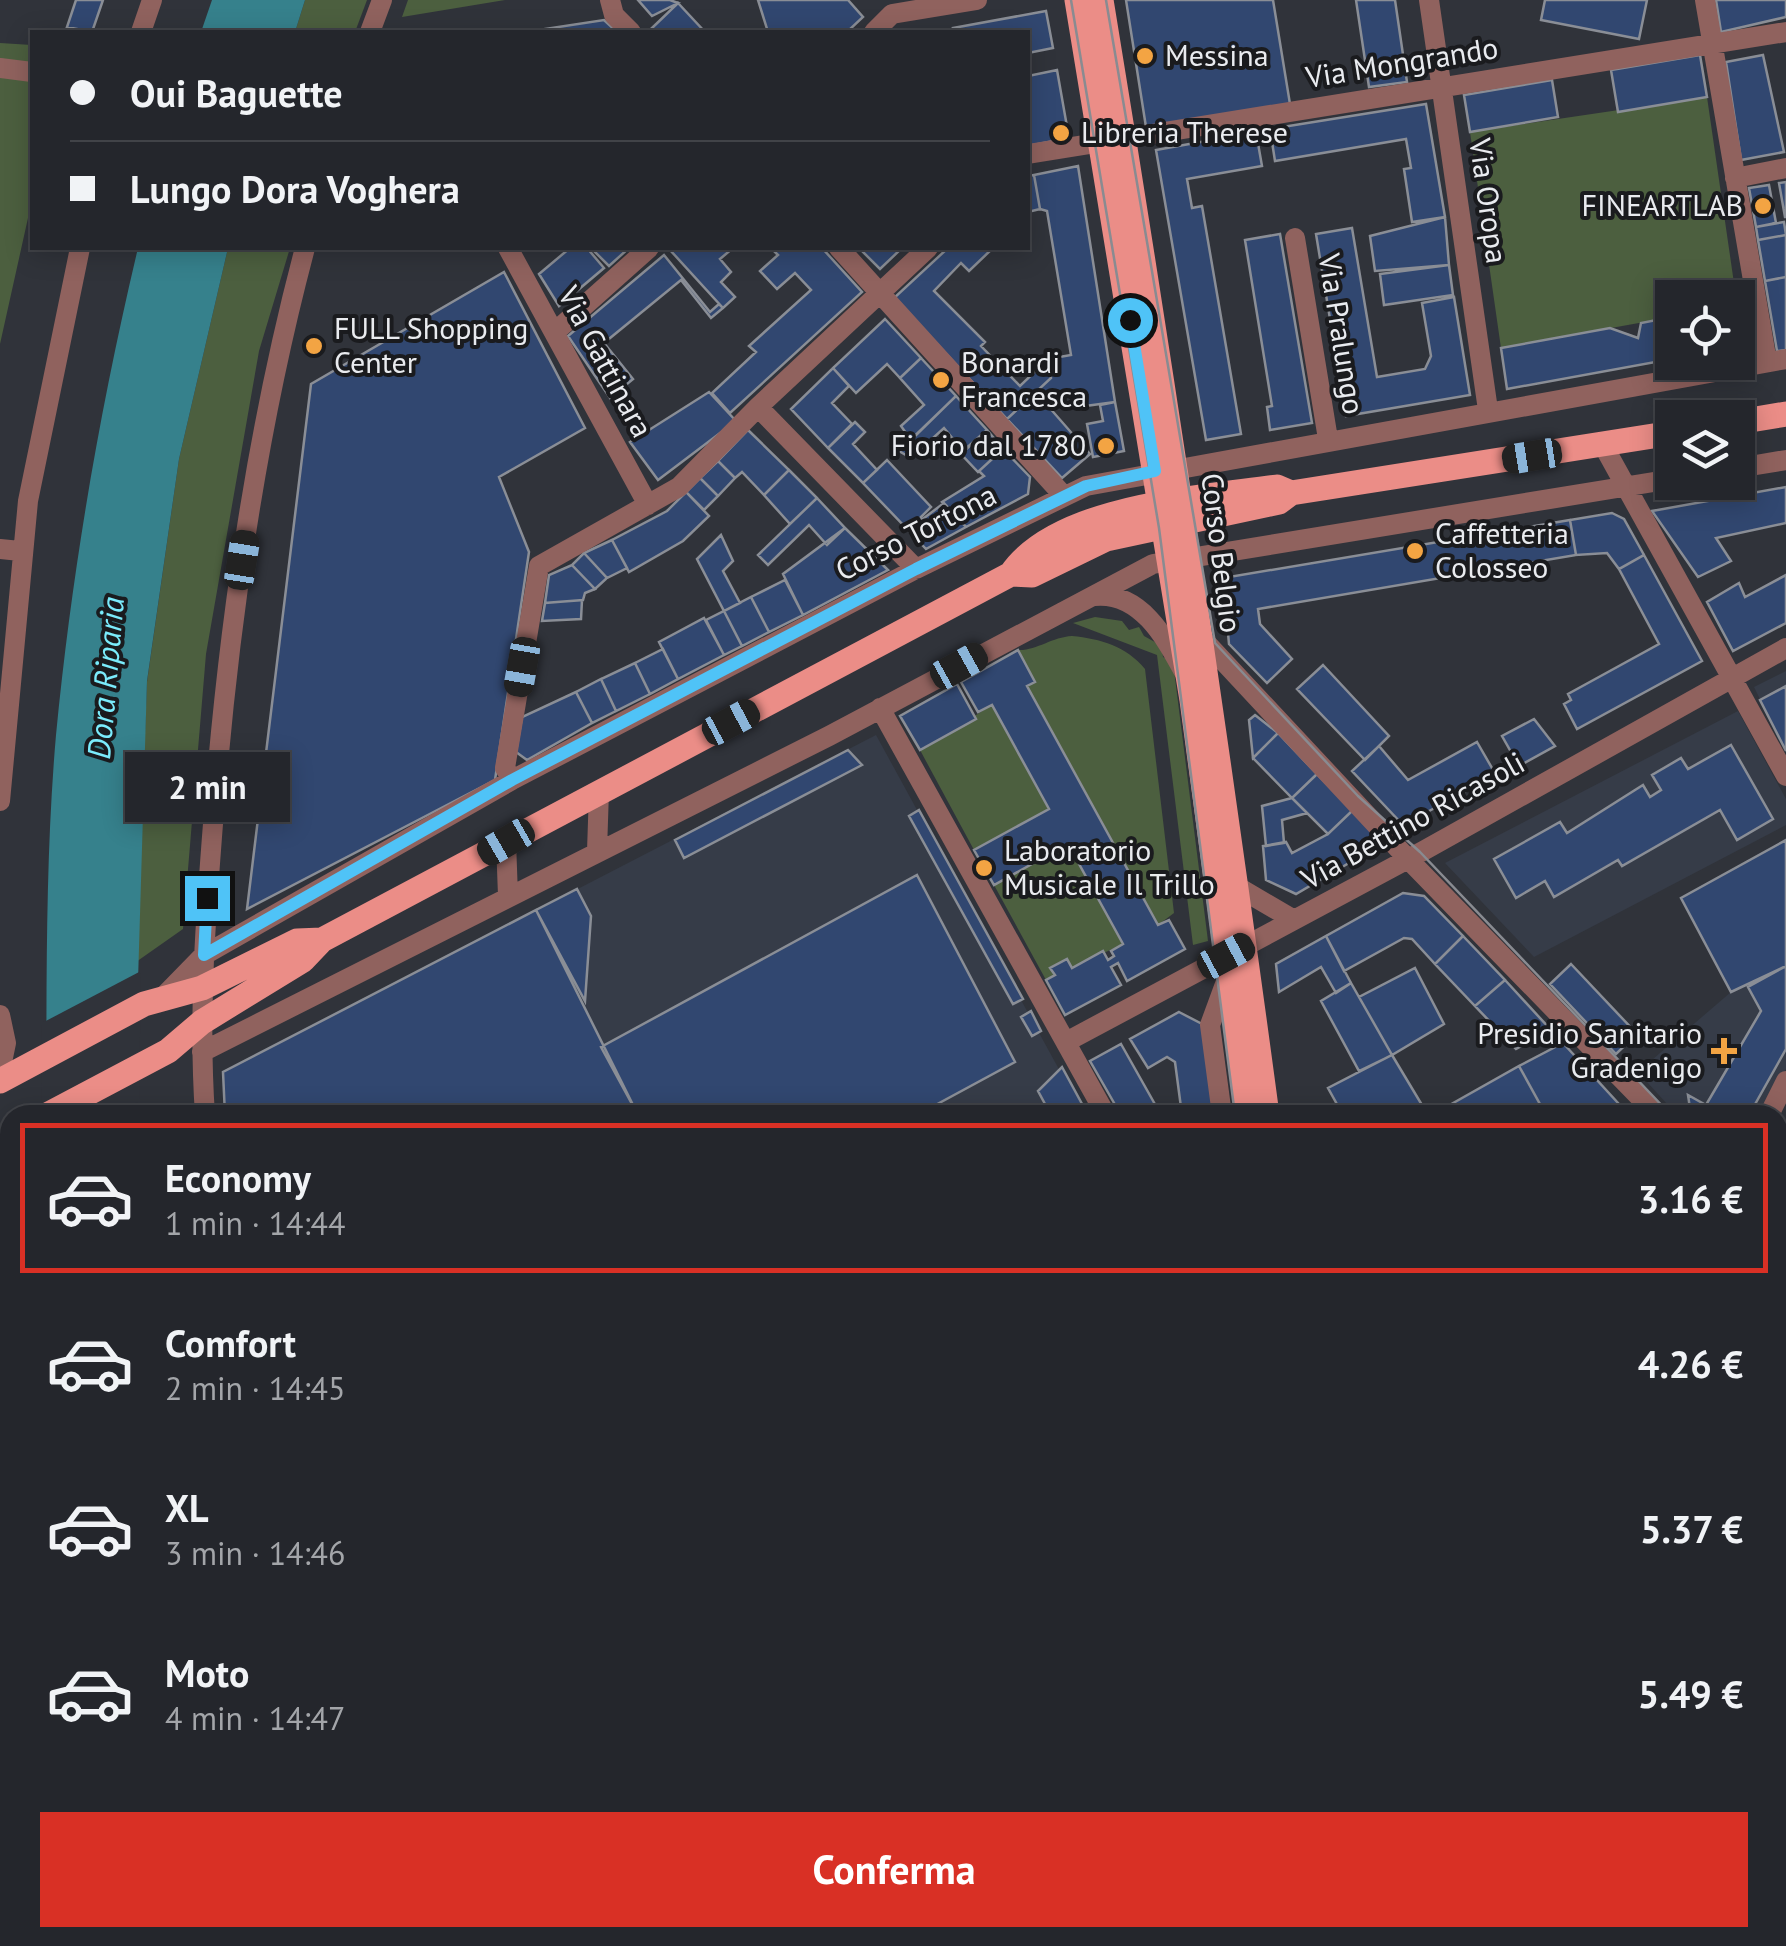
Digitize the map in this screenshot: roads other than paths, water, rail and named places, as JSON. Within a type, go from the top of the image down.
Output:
[{"type":"main road","name":"Corso Belgio","points":[[1077,0],[1112,142],[1173,514],[1188,678],[1233,959],[1265,1105]]},
{"type":"main road","name":"Corso Belgio","points":[[1100,0],[1112,142]]},
{"type":"main road","points":[[1755,419],[1786,414]]},
{"type":"main road","points":[[66,1105],[168,1052],[202,1022],[303,960],[322,940],[1011,574],[1023,557],[1082,523],[1279,502],[1291,492],[1655,436]]},
{"type":"main road","name":"Corso Belgio","points":[[1178,558],[1197,633],[1236,886],[1233,959],[1247,1105]]},
{"type":"main road","points":[[0,1081],[154,1000],[202,988],[297,941],[322,940]]},
{"type":"street","points":[[142,30],[152,0]]},
{"type":"street","points":[[374,30],[382,0]]},
{"type":"street","points":[[610,0],[614,15],[630,30]]},
{"type":"street","points":[[876,30],[892,14],[977,0]]},
{"type":"street","name":"Via Oropa","points":[[1429,0],[1488,410]]},
{"type":"street","points":[[1706,0],[1736,178],[1776,360]]},
{"type":"street","name":"Via Mongrando","points":[[1030,154],[1786,32]]},
{"type":"street","points":[[0,68],[30,72]]},
{"type":"street","points":[[1736,178],[1786,168]]},
{"type":"street","name":"Via Pralungo","points":[[1295,238],[1328,439]]},
{"type":"street","points":[[0,801],[10,550],[80,250]]},
{"type":"street","points":[[205,1105],[204,955],[239,577],[274,377],[305,250]]},
{"type":"street","name":"Via Gattinara","points":[[509,250],[648,505]]},
{"type":"street","points":[[556,332],[647,250]]},
{"type":"street","points":[[841,250],[1063,496]]},
{"type":"street","points":[[512,780],[505,768],[539,566],[680,488],[758,406],[926,250]]},
{"type":"street","name":"Corso Tortona","points":[[154,1000],[204,955],[512,780],[916,569],[1086,486],[1776,360]]},
{"type":"street","points":[[758,406],[916,569]]},
{"type":"street","points":[[1603,445],[1786,776]]},
{"type":"street","points":[[1755,465],[1786,460]]},
{"type":"street","points":[[202,1052],[880,708],[1087,597],[1178,558],[1655,482]]},
{"type":"street","points":[[1087,597],[1116,597],[1136,608],[1160,630],[1188,678]]},
{"type":"street","points":[[1197,633],[1408,859],[1647,1105]]},
{"type":"street","name":"Via Bettino Ricasoli","points":[[1066,1042],[1233,959],[1294,920],[1786,648]]},
{"type":"street","points":[[880,708],[1101,1105]]},
{"type":"street","points":[[598,851],[600,792]]},
{"type":"street","points":[[506,842],[508,896]]},
{"type":"street","points":[[1236,886],[1294,920]]},
{"type":"street","name":"Corso Belgio","points":[[1221,1105],[1210,1025],[1233,959]]},
{"type":"street","points":[[0,1016],[6,1044],[0,1072]]},
{"type":"street","points":[[1773,1105],[1786,1081]]},
{"type":"water","points":[[212,0],[305,0],[296,30],[202,30]]},
{"type":"water","name":"Dora Riparia","points":[[138,250],[228,250],[179,459],[147,681],[134,1105],[46,1105],[48,877],[56,735],[70,612],[111,368]]},
{"type":"tram line","points":[[1071,0],[1159,528],[1234,1105]]},
{"type":"tram line","points":[[1106,0],[1215,643],[1358,796],[1420,852],[1661,1105]]},
{"type":"place","name":"Messina","points":[[1145,56]]},
{"type":"place","name":"Libreria Therese","points":[[1061,133]]},
{"type":"place","name":"FINEARTLAB","points":[[1763,206]]},
{"type":"place","name":"FULL Shopping Center","points":[[314,346]]},
{"type":"place","name":"Bonardi Francesca","points":[[941,380]]},
{"type":"place","name":"Fiorio dal 1780","points":[[1106,446]]},
{"type":"place","name":"Caffetteria Colosseo","points":[[1415,551]]},
{"type":"place","name":"Laboratorio Musicale Il Trillo","points":[[984,868]]},
{"type":"place","name":"Presidio Sanitario Gradenigo","points":[[1724,1051]]}]
